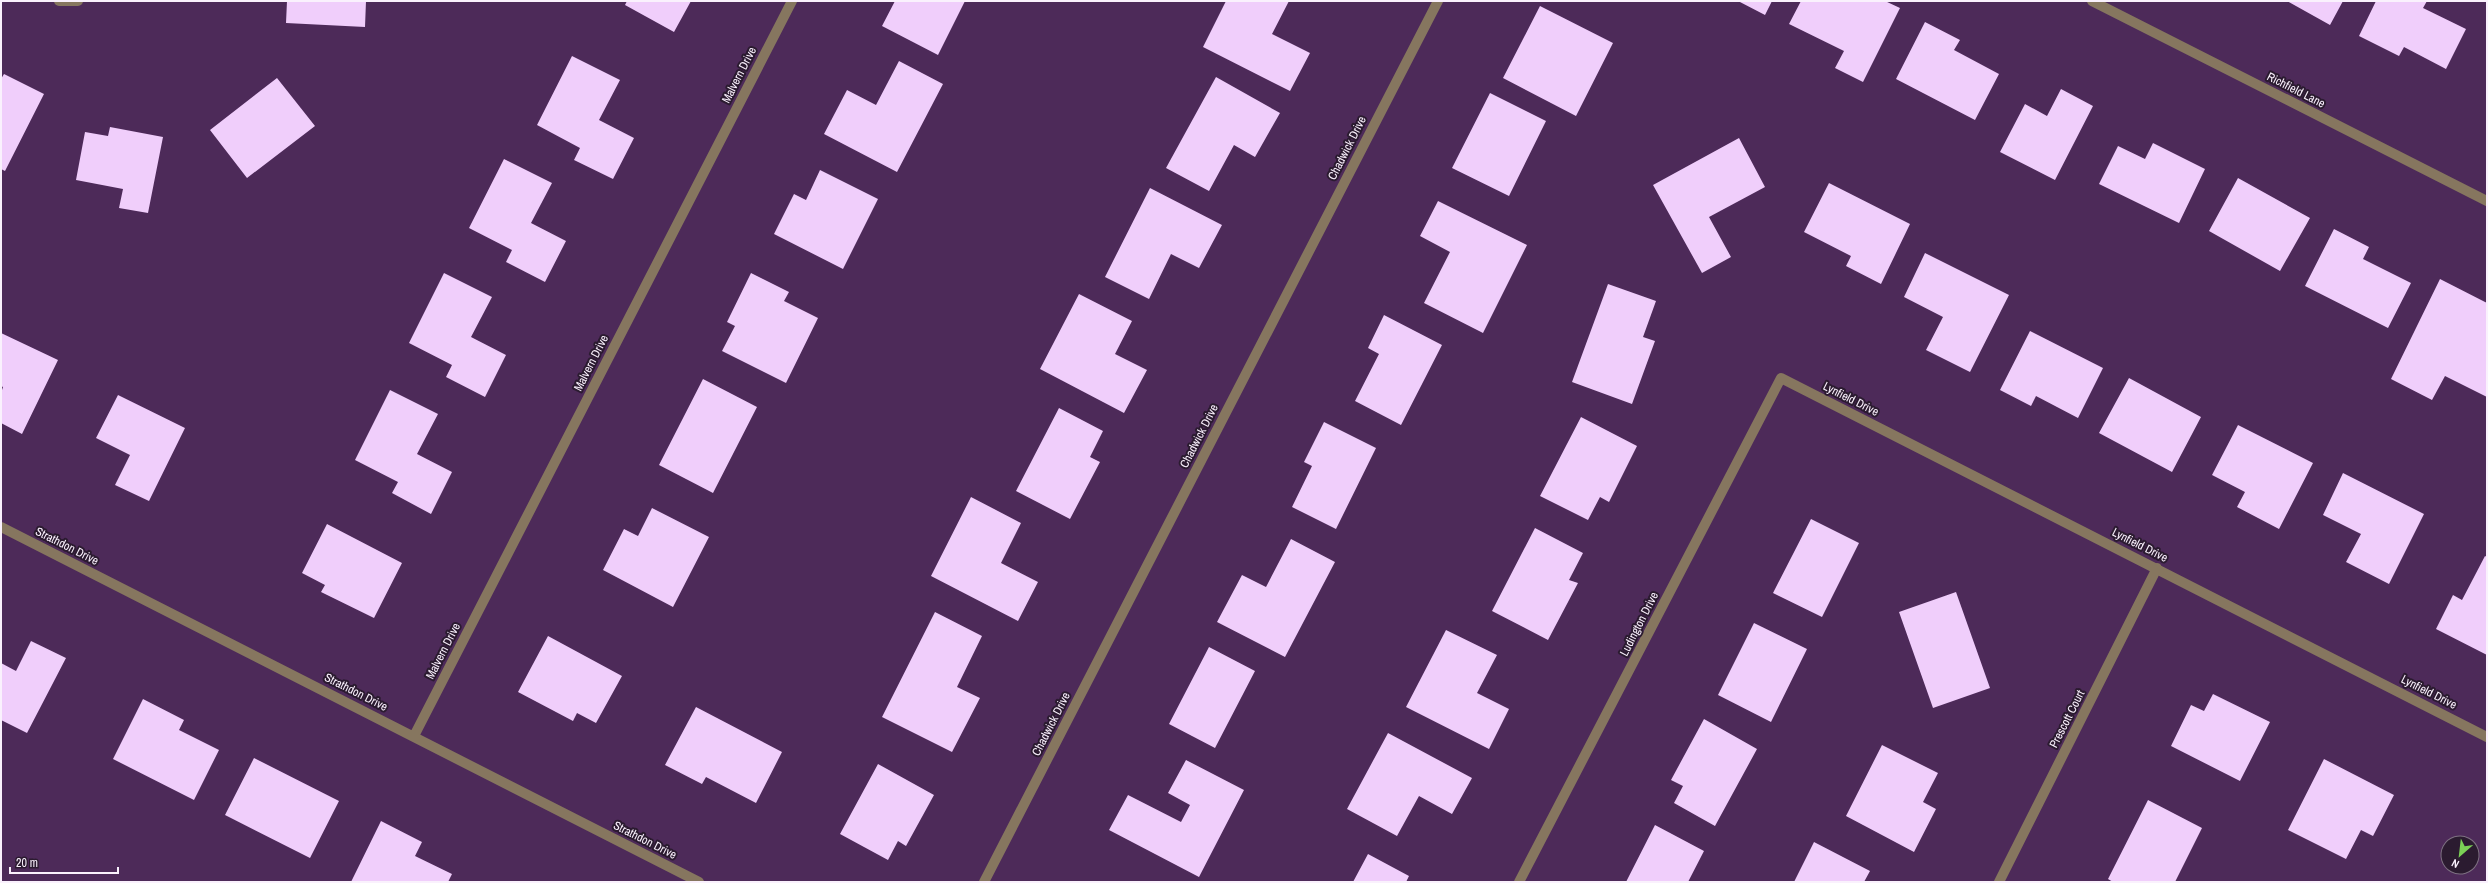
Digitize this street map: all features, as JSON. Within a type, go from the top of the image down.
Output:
[{"type":"street","points":[[59,1],[78,1]]},
{"type":"street","name":"Malvern Drive","points":[[414,736],[792,1]]},
{"type":"street","name":"Chadwick Drive","points":[[984,882],[1438,1]]},
{"type":"street","name":"Richfield Lane","points":[[2092,1],[2487,201]]},
{"type":"street","name":"Lynfield Drive","points":[[1781,378],[2487,737]]},
{"type":"street","name":"Ludington Drive","points":[[1519,882],[1781,378]]},
{"type":"street","name":"Strathdon Drive","points":[[1,527],[699,882]]},
{"type":"street","name":"Prescott Court","points":[[1999,882],[2157,568]]},
{"type":"building","points":[[287,1],[366,1],[365,27],[286,23]]},
{"type":"building","points":[[627,1],[691,1],[674,32],[625,5]]},
{"type":"building","points":[[895,1],[965,1],[938,55],[882,26]]},
{"type":"building","points":[[1226,1],[1289,1],[1272,34],[1310,53],[1290,91],[1203,47]]},
{"type":"building","points":[[1738,1],[1772,1],[1765,15]]},
{"type":"building","points":[[1801,1],[1885,1],[1900,8],[1863,82],[1835,68],[1844,51],[1789,24]]},
{"type":"building","points":[[2287,1],[2343,1],[2330,25]]},
{"type":"building","points":[[2376,1],[2427,1],[2423,8],[2466,29],[2446,69],[2404,47],[2399,56],[2359,36]]},
{"type":"building","points":[[1540,6],[1613,43],[1576,116],[1503,78]]},
{"type":"building","points":[[1925,22],[1960,40],[1954,50],[1999,74],[1975,120],[1896,79]]},
{"type":"building","points":[[572,56],[620,80],[599,120],[634,138],[613,179],[574,160],[580,148],[537,125]]},
{"type":"building","points":[[899,61],[943,84],[897,172],[824,134],[847,90],[876,105]]},
{"type":"building","points":[[4,74],[44,94],[5,171],[1,169],[1,79]]},
{"type":"building","points":[[1216,77],[1280,113],[1255,157],[1234,145],[1209,191],[1166,168]]},
{"type":"building","points":[[277,78],[315,126],[247,178],[210,130]]},
{"type":"building","points":[[2061,89],[2093,106],[2055,180],[2000,152],[2025,104],[2047,116]]},
{"type":"building","points":[[1490,93],[1546,121],[1509,196],[1452,168]]},
{"type":"building","points":[[110,127],[163,137],[148,213],[119,208],[123,189],[76,180],[85,132],[108,136]]},
{"type":"building","points":[[1739,138],[1765,187],[1709,217],[1731,257],[1702,273],[1653,185]]},
{"type":"building","points":[[2153,143],[2205,169],[2179,223],[2099,184],[2118,146],[2145,159]]},
{"type":"building","points":[[504,159],[552,183],[531,223],[566,241],[545,282],[506,262],[512,250],[469,228]]},
{"type":"building","points":[[820,170],[878,199],[843,269],[774,234],[794,194],[806,200]]},
{"type":"building","points":[[2238,178],[2310,218],[2280,271],[2209,231]]},
{"type":"building","points":[[1829,183],[1910,224],[1881,284],[1846,266],[1851,256],[1804,232]]},
{"type":"building","points":[[1150,188],[1222,225],[1199,268],[1171,254],[1149,299],[1105,277]]},
{"type":"building","points":[[1438,201],[1527,245],[1483,333],[1424,303],[1450,252],[1420,236]]},
{"type":"building","points":[[2334,229],[2369,247],[2363,259],[2411,283],[2388,328],[2305,286]]},
{"type":"building","points":[[1925,253],[2009,295],[1970,372],[1926,350],[1943,317],[1904,297]]},
{"type":"building","points":[[444,273],[492,297],[471,337],[506,355],[485,397],[446,377],[452,365],[409,343]]},
{"type":"building","points":[[751,273],[789,292],[784,301],[818,318],[786,383],[722,351],[735,326],[727,322]]},
{"type":"building","points":[[2440,279],[2487,303],[2487,397],[2445,376],[2432,400],[2391,379]]},
{"type":"building","points":[[1608,284],[1656,301],[1643,337],[1655,341],[1632,404],[1572,382]]},
{"type":"building","points":[[1079,294],[1132,321],[1115,354],[1147,370],[1124,413],[1040,369]]},
{"type":"building","points":[[1384,315],[1442,345],[1401,425],[1355,401],[1379,354],[1368,348]]},
{"type":"building","points":[[2030,331],[2103,368],[2078,418],[2036,396],[2031,406],[2000,390]]},
{"type":"building","points":[[1,333],[58,360],[22,434],[1,423],[1,393],[3,387],[1,386]]},
{"type":"building","points":[[2129,378],[2201,417],[2172,472],[2099,433]]},
{"type":"building","points":[[703,379],[757,407],[713,493],[659,465]]},
{"type":"building","points":[[390,390],[438,414],[417,454],[452,472],[431,514],[392,493],[398,482],[355,460]]},
{"type":"building","points":[[118,395],[185,428],[149,501],[115,485],[130,455],[96,438]]},
{"type":"building","points":[[1059,408],[1103,431],[1090,457],[1100,462],[1070,519],[1016,491]]},
{"type":"building","points":[[1581,417],[1637,446],[1609,502],[1600,497],[1588,520],[1540,496]]},
{"type":"building","points":[[1324,422],[1376,448],[1336,529],[1292,507],[1312,466],[1304,462]]},
{"type":"building","points":[[2238,425],[2313,463],[2279,529],[2237,507],[2245,492],[2212,475]]},
{"type":"building","points":[[2343,473],[2424,514],[2389,584],[2346,562],[2361,534],[2323,515]]},
{"type":"building","points":[[971,497],[1021,523],[1001,563],[1038,582],[1018,621],[931,576]]},
{"type":"building","points":[[652,508],[709,537],[673,607],[603,570],[624,529],[638,536]]},
{"type":"building","points":[[1811,519],[1859,543],[1822,617],[1773,593]]},
{"type":"building","points":[[327,524],[402,563],[374,618],[321,592],[325,585],[302,573]]},
{"type":"building","points":[[1535,528],[1583,553],[1569,580],[1578,583],[1548,640],[1492,611]]},
{"type":"building","points":[[1291,539],[1335,562],[1285,657],[1217,622],[1242,575],[1266,587]]},
{"type":"building","points":[[2485,556],[2487,557],[2487,655],[2436,629],[2453,595],[2462,600]]},
{"type":"building","points":[[1956,592],[1990,688],[1933,708],[1899,612]]},
{"type":"building","points":[[935,612],[982,636],[957,687],[980,698],[952,752],[882,717]]},
{"type":"building","points":[[1754,623],[1807,649],[1771,722],[1718,695]]},
{"type":"building","points":[[1446,630],[1497,655],[1477,693],[1509,709],[1489,749],[1406,707]]},
{"type":"building","points":[[548,636],[622,676],[596,723],[577,713],[573,721],[518,692]]},
{"type":"building","points":[[31,641],[66,658],[27,733],[1,720],[1,663],[16,671]]},
{"type":"building","points":[[1209,647],[1255,671],[1215,748],[1169,724]]},
{"type":"building","points":[[2213,694],[2270,722],[2240,781],[2171,746],[2191,705],[2204,711]]},
{"type":"building","points":[[143,699],[184,720],[179,730],[219,750],[194,800],[113,759]]},
{"type":"building","points":[[696,707],[782,752],[756,803],[706,777],[702,784],[665,765]]},
{"type":"building","points":[[1704,719],[1757,749],[1715,826],[1674,803],[1683,786],[1671,780]]},
{"type":"building","points":[[1388,733],[1472,778],[1452,814],[1419,796],[1397,836],[1347,809]]},
{"type":"building","points":[[1882,745],[1938,773],[1923,802],[1936,809],[1914,852],[1846,816]]},
{"type":"building","points":[[254,758],[339,801],[310,858],[225,815]]},
{"type":"building","points":[[2324,759],[2394,795],[2373,836],[2361,830],[2346,859],[2288,830]]},
{"type":"building","points":[[1186,760],[1244,790],[1199,877],[1109,830],[1128,795],[1181,822],[1190,805],[1168,793]]},
{"type":"building","points":[[878,764],[934,795],[906,846],[898,841],[888,860],[840,834]]},
{"type":"building","points":[[2148,800],[2202,828],[2175,882],[2113,882],[2108,879]]},
{"type":"building","points":[[381,821],[422,842],[415,856],[452,874],[448,882],[351,882]]},
{"type":"building","points":[[1655,825],[1704,851],[1688,882],[1626,882]]},
{"type":"building","points":[[1814,842],[1870,871],[1864,882],[1794,882]]},
{"type":"building","points":[[1368,854],[1409,876],[1406,882],[1353,882]]}]
